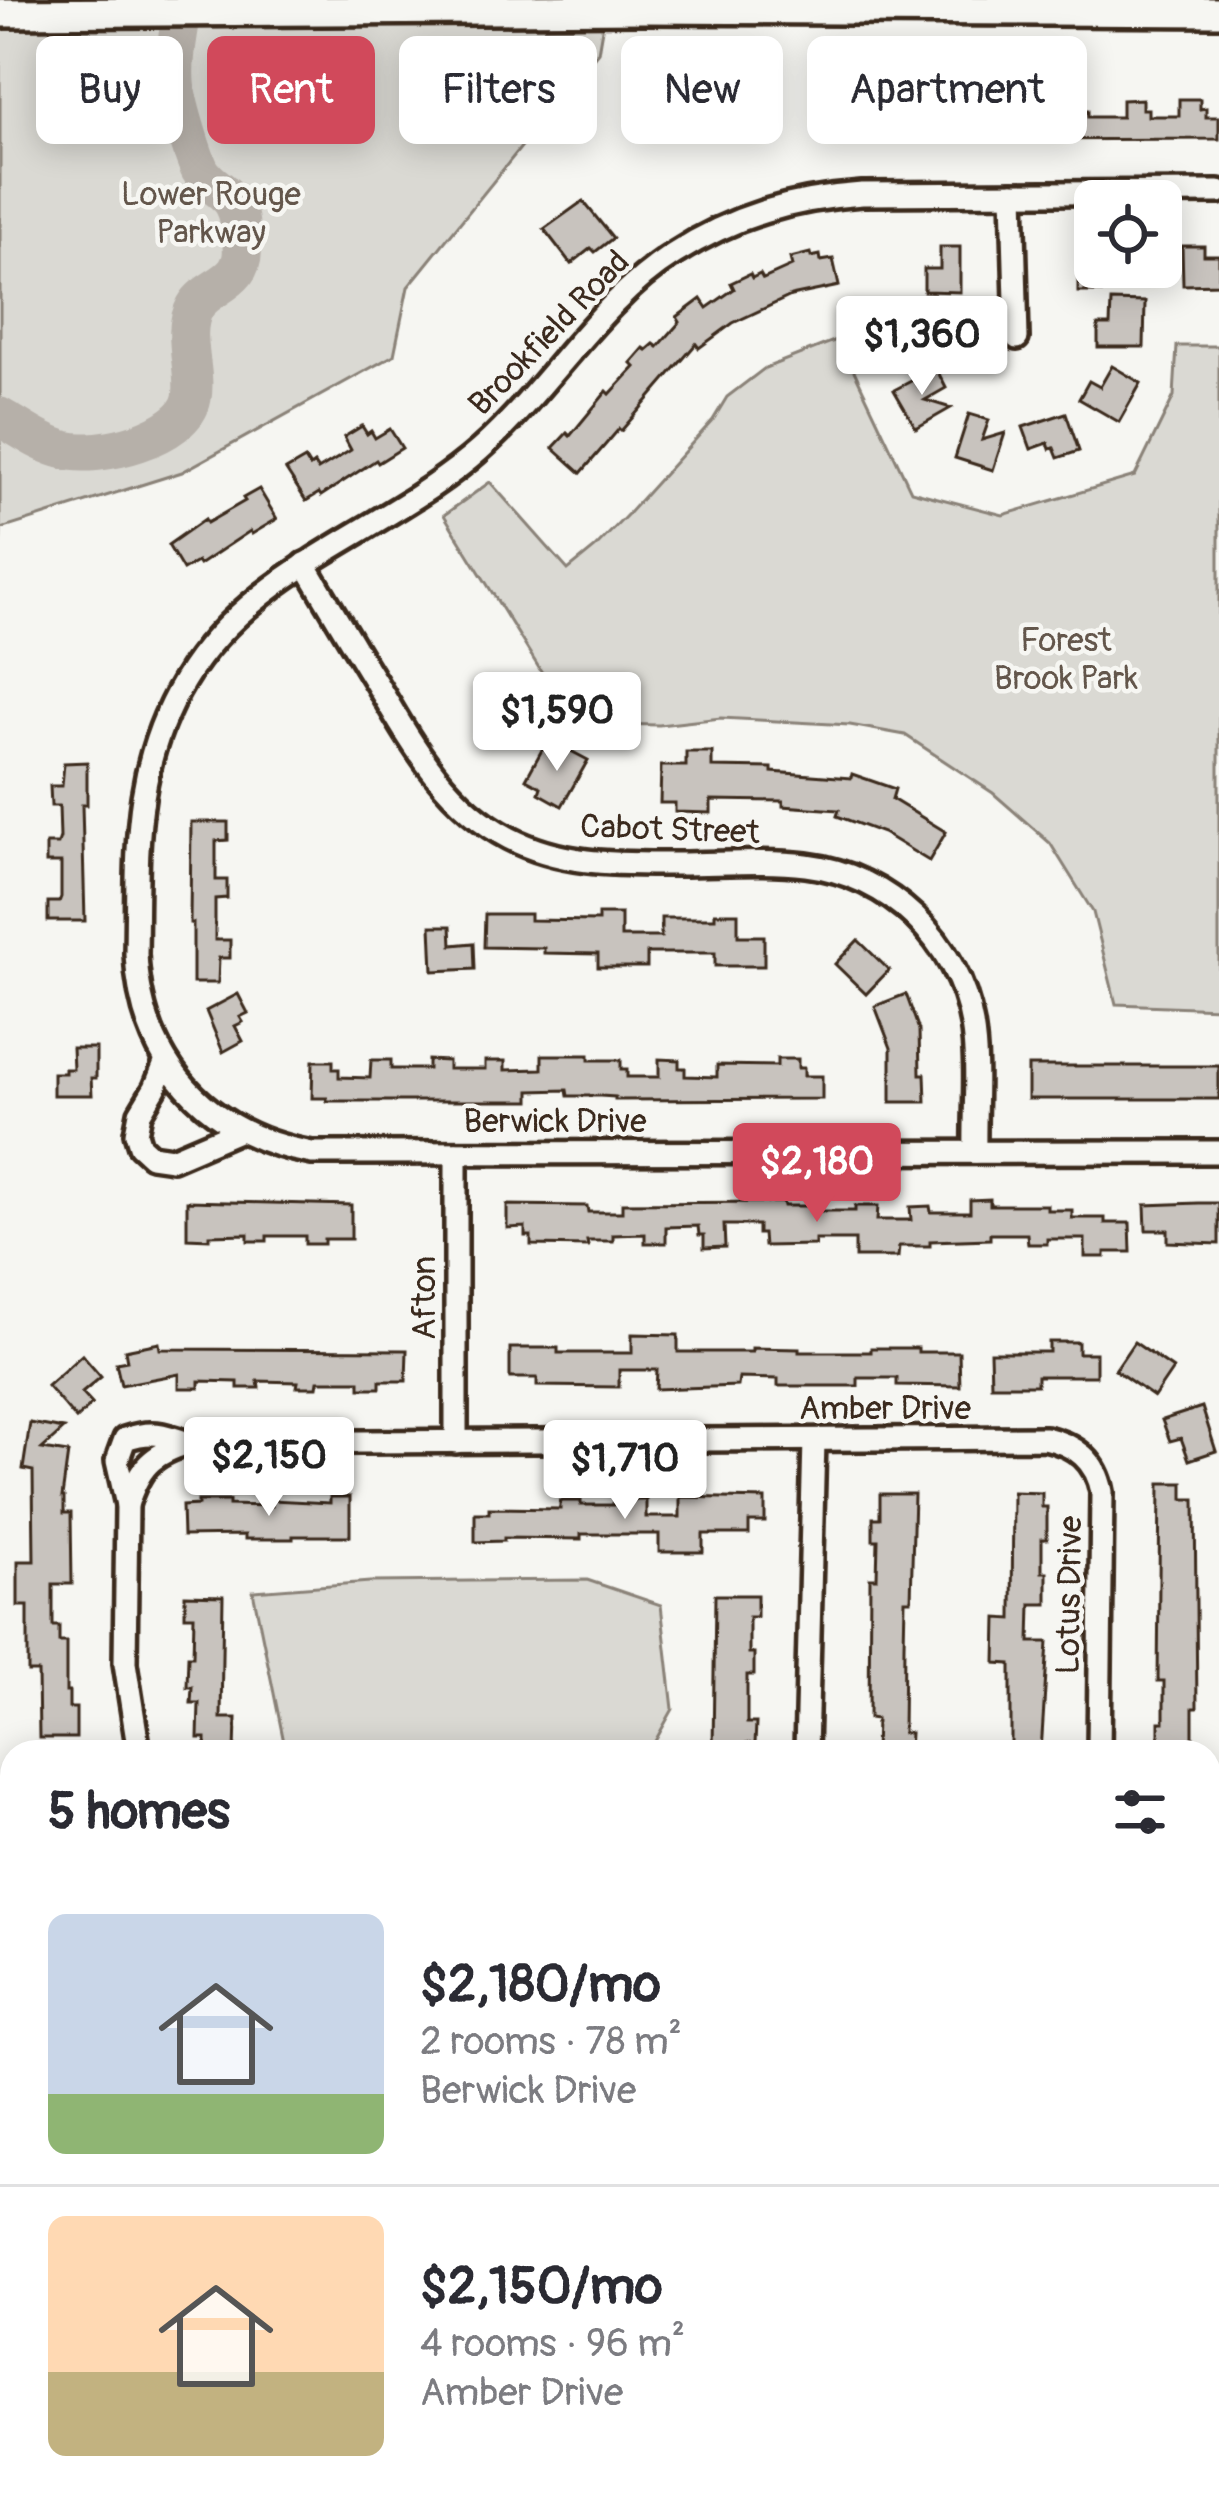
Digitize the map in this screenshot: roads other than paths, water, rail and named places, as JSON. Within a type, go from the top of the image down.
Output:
[{"type":"street","points":[[0,13],[834,5],[1219,12]]},
{"type":"street","name":"Brookfield Road","points":[[166,1061],[145,1017],[137,976],[139,822],[144,778],[186,676],[238,614],[265,590],[472,457],[625,292],[708,232],[760,211],[824,196],[1219,191]]},
{"type":"street","points":[[1013,193],[1017,338]]},
{"type":"street","name":"Cabot Street","points":[[304,564],[420,757],[444,788],[505,836],[534,850],[601,864],[784,863],[825,868],[871,885],[911,912],[953,967],[972,1019],[975,1152]]},
{"type":"street","points":[[166,1061],[140,1113],[136,1133],[140,1146],[151,1156],[172,1159],[240,1130]]},
{"type":"street","name":"Berwick Drive","points":[[166,1061],[195,1098],[221,1120],[285,1148],[312,1153],[1219,1152]]},
{"type":"street","name":"Afton","points":[[456,1154],[456,1442]]},
{"type":"street","name":"Amber Drive","points":[[127,1505],[117,1461],[125,1439],[143,1433],[189,1443]]},
{"type":"street","name":"Amber Drive","points":[[127,1505],[135,1480],[151,1461],[189,1443],[1045,1438],[1075,1448]]},
{"type":"street","points":[[806,1740],[814,1440]]},
{"type":"street","name":"Lotus Drive","points":[[1075,1448],[1096,1471],[1102,1492],[1099,1740]]},
{"type":"street","points":[[127,1505],[125,1663],[138,1740]]},
{"type":"waterway","points":[[0,417],[48,444],[80,452],[138,442],[174,424],[186,412],[193,387],[191,318],[201,299],[238,268],[242,246],[234,205],[200,170],[178,101],[175,62],[184,0]]},
{"type":"park label","name":"Lower Rouge Parkway","points":[[211,212]]},
{"type":"park label","name":"Forest Brook Park","points":[[1066,658]]}]
